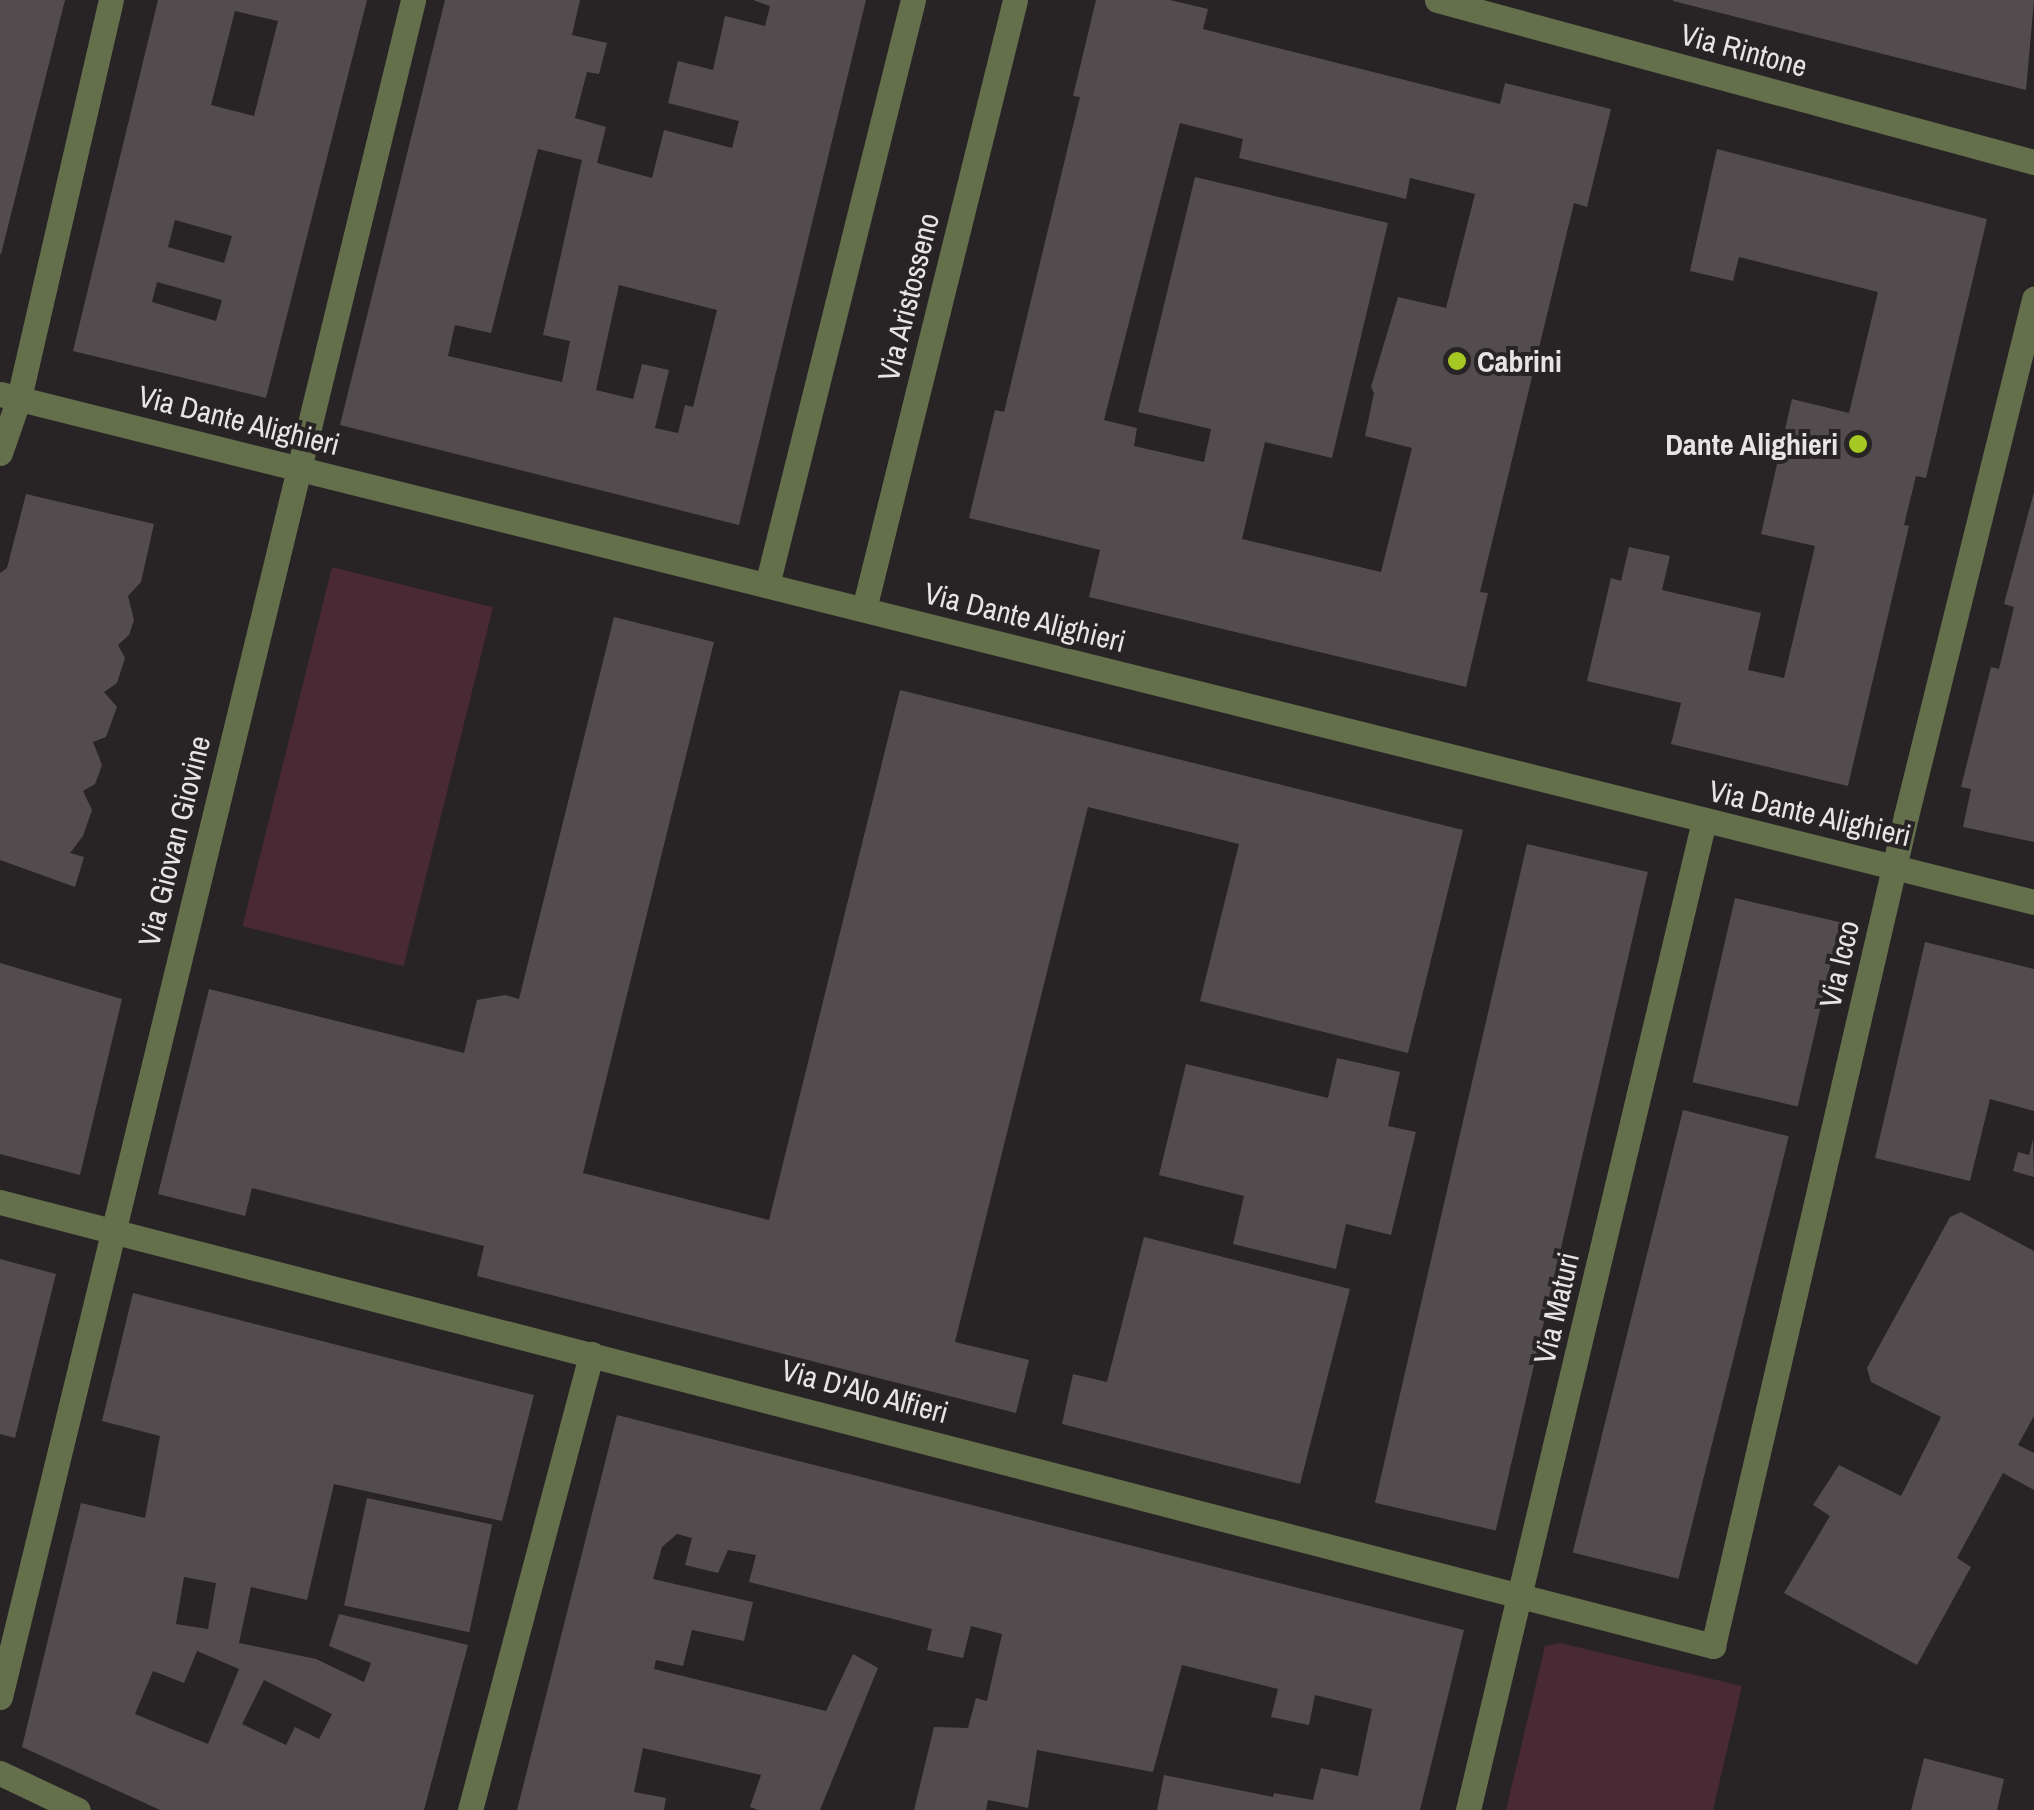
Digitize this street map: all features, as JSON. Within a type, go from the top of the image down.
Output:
[{"type":"street","points":[[0,453],[9,396],[111,0]]},
{"type":"street","name":"Via Giovan Giovine","points":[[0,1697],[414,0]]},
{"type":"street","points":[[767,585],[912,0]]},
{"type":"street","name":"Via Aristosseno","points":[[864,610],[1015,0]]},
{"type":"street","name":"Via Rintone","points":[[1437,0],[2034,162]]},
{"type":"street","name":"Via Icco","points":[[1713,1646],[1895,866],[2034,299]]},
{"type":"street","name":"Via Dante Alighieri","points":[[9,396],[2034,902]]},
{"type":"street","name":"Via Maturi","points":[[1468,1810],[1704,821]]},
{"type":"street","name":"Via D'Alo Alfieri","points":[[0,1202],[1713,1646]]},
{"type":"street","points":[[470,1810],[591,1354]]},
{"type":"street","points":[[0,1773],[78,1810]]},
{"type":"shaded area","points":[[332,567],[493,607],[404,966],[242,926]]},
{"type":"shaded area","points":[[1560,1643],[1742,1686],[1713,1810],[1506,1810],[1545,1646]]},
{"type":"building","points":[[0,0],[65,0],[1,254],[0,254]]},
{"type":"building","points":[[158,0],[367,0],[266,398],[73,351]],"holes":[[[235,11],[278,21],[254,116],[211,105]],[[175,220],[232,236],[224,263],[168,247]],[[157,282],[222,300],[216,321],[152,302]]]},
{"type":"building","points":[[445,0],[580,0],[572,35],[607,43],[599,74],[587,72],[575,118],[606,127],[597,163],[652,178],[664,130],[732,148],[739,121],[668,103],[678,61],[713,70],[725,16],[765,26],[770,6],[753,0],[866,0],[739,525],[340,425]],"holes":[[[538,149],[582,160],[543,335],[570,341],[562,382],[448,356],[455,325],[491,333]],[[619,285],[717,310],[693,407],[685,405],[678,433],[655,428],[669,370],[642,364],[633,399],[596,390]]]},
{"type":"building","name":"Cabrini","points":[[1096,0],[1170,0],[1208,9],[1203,29],[1500,104],[1505,83],[1611,109],[1587,207],[1574,203],[1480,592],[1488,593],[1466,687],[1089,597],[1100,550],[969,518],[995,410],[1004,412],[1080,97],[1073,96]],"holes":[[[1180,123],[1243,139],[1239,158],[1406,199],[1410,178],[1475,194],[1446,308],[1398,297],[1371,387],[1374,393],[1365,436],[1412,448],[1381,572],[1242,539],[1265,442],[1332,458],[1388,223],[1195,177],[1138,412],[1211,429],[1204,462],[1134,446],[1137,428],[1104,420]]]},
{"type":"building","points":[[2034,0],[2026,90],[1673,1]]},
{"type":"building","name":"Dante Alighieri","points":[[1717,149],[1987,219],[1926,478],[1916,476],[1904,525],[1909,526],[1848,786],[1671,744],[1681,703],[1587,681],[1611,578],[1621,581],[1629,547],[1670,556],[1662,590],[1761,613],[1748,670],[1784,678],[1815,546],[1761,534],[1792,399],[1849,413],[1878,292],[1739,257],[1733,281],[1690,271]]},
{"type":"building","points":[[2034,492],[2034,842],[1963,827],[1971,789],[1961,787],[1991,667],[1999,669],[2014,607],[2004,604]]},
{"type":"building","points":[[26,494],[154,524],[141,582],[128,596],[134,620],[129,635],[118,645],[125,658],[117,683],[104,692],[117,707],[106,737],[93,742],[102,765],[95,784],[83,791],[92,810],[83,836],[70,853],[84,857],[75,887],[0,860],[0,573],[7,568]]},
{"type":"building","points":[[614,617],[714,642],[583,1173],[769,1220],[900,690],[1463,830],[1408,1053],[1200,1001],[1239,844],[1088,807],[955,1342],[1029,1360],[1016,1413],[477,1276],[484,1246],[252,1188],[245,1216],[158,1194],[209,989],[464,1053],[477,1000],[505,995],[519,999]]},
{"type":"building","points":[[1527,844],[1648,872],[1496,1531],[1375,1503]]},
{"type":"building","points":[[1735,898],[1840,922],[1798,1106],[1692,1082]]},
{"type":"building","points":[[1925,942],[2034,969],[2034,1111],[1990,1099],[1970,1181],[1875,1158]]},
{"type":"building","points":[[0,963],[122,999],[80,1175],[0,1154]]},
{"type":"building","points":[[1337,1058],[1400,1072],[1388,1126],[1416,1132],[1391,1235],[1346,1224],[1336,1269],[1233,1244],[1244,1196],[1159,1175],[1186,1064],[1328,1098]]},
{"type":"building","points":[[1683,1110],[1789,1136],[1678,1579],[1573,1552]]},
{"type":"building","points":[[2033,1139],[2034,1177],[2013,1171],[2018,1152],[2029,1155]]},
{"type":"building","points":[[1961,1212],[2034,1251],[2034,1416],[2018,1445],[2034,1453],[2034,1490],[2003,1473],[1957,1558],[1971,1567],[1917,1665],[1784,1593],[1830,1516],[1813,1505],[1839,1465],[1901,1496],[1941,1417],[1871,1382],[1867,1368],[1950,1217]]},
{"type":"building","points":[[1144,1237],[1350,1289],[1300,1484],[1062,1424],[1073,1374],[1107,1382]]},
{"type":"building","points":[[0,1259],[56,1274],[15,1438],[0,1434]]},
{"type":"building","points":[[133,1293],[534,1395],[502,1521],[334,1484],[307,1600],[251,1587],[239,1643],[316,1659],[364,1682],[371,1663],[329,1646],[339,1614],[468,1645],[424,1810],[160,1810],[22,1747],[81,1503],[145,1518],[160,1436],[102,1421]],"holes":[[[184,1577],[216,1583],[208,1629],[176,1624]],[[197,1651],[239,1669],[208,1744],[135,1714],[153,1671],[184,1683]],[[264,1680],[332,1714],[319,1739],[295,1727],[286,1745],[242,1724]]]},
{"type":"building","points":[[617,1415],[1464,1630],[1420,1810],[1157,1810],[1164,1775],[1273,1797],[1274,1793],[1313,1800],[1321,1768],[1358,1776],[1372,1709],[1315,1695],[1309,1725],[1271,1717],[1278,1689],[1182,1665],[1153,1772],[1037,1750],[1028,1808],[988,1800],[986,1810],[914,1810],[934,1727],[968,1728],[976,1698],[987,1701],[1002,1634],[971,1626],[963,1658],[927,1650],[932,1629],[749,1582],[756,1555],[728,1550],[718,1573],[685,1565],[692,1538],[677,1534],[662,1547],[653,1579],[753,1602],[744,1641],[692,1630],[683,1666],[656,1660],[654,1669],[826,1711],[853,1654],[878,1668],[820,1810],[758,1810],[750,1807],[761,1775],[643,1748],[634,1792],[666,1798],[664,1810],[517,1810]]},
{"type":"building","points":[[367,1498],[492,1525],[469,1632],[344,1606]]},
{"type":"building","points":[[1924,1758],[2004,1779],[1997,1810],[1911,1810]]},
{"type":"place","name":"Cabrini","points":[[1457,361]]},
{"type":"place","name":"Dante Alighieri","points":[[1858,444]]}]
